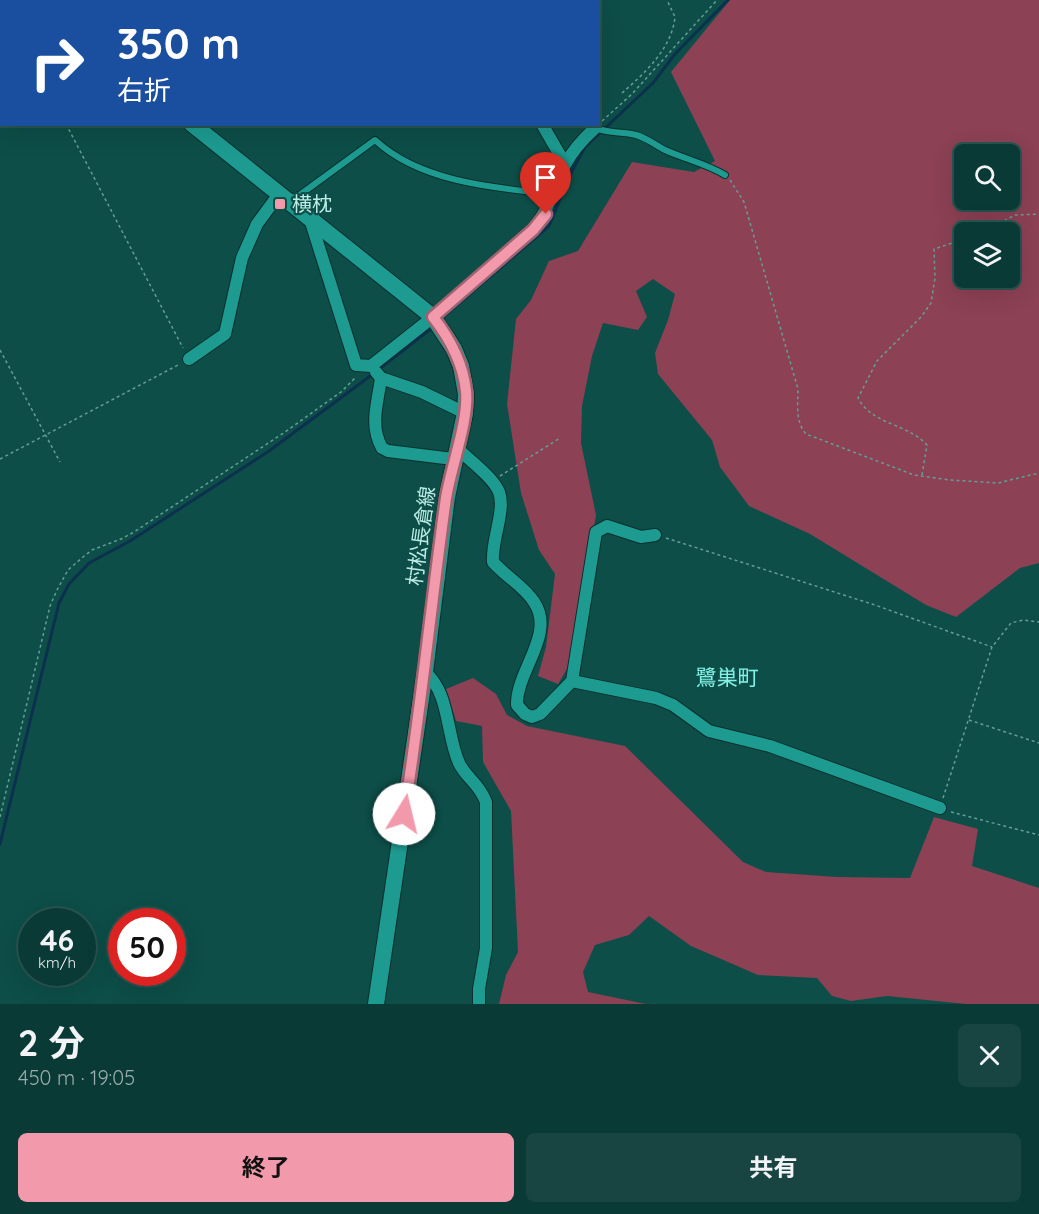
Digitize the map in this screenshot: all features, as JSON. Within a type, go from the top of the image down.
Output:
[{"type":"main road","name":"村松長倉線","points":[[194,126],[433,317],[454,349],[461,366],[466,394],[465,413],[455,453],[376,1004]]},
{"type":"street","points":[[543,126],[565,164]]},
{"type":"street","points":[[310,219],[356,365],[371,366],[433,317],[533,230],[546,214],[565,164],[581,140],[597,126]]},
{"type":"street","points":[[189,359],[225,334],[242,258],[258,224],[283,197]]},
{"type":"street","points":[[371,366],[381,378],[422,392],[465,413]]},
{"type":"street","points":[[381,378],[374,411],[375,427],[382,448],[388,451],[455,453],[492,481],[499,491],[493,562],[530,596],[540,612],[538,640],[517,692],[517,705],[525,714],[532,717],[540,714],[572,681],[596,532],[607,526],[641,537],[655,535]]},
{"type":"street","points":[[425,672],[433,678],[441,694],[459,763],[477,784],[486,802],[486,948],[479,988],[479,1004]]},
{"type":"street","points":[[572,681],[656,698],[673,705],[709,730],[770,746],[940,808]]},
{"type":"lane","points":[[597,126],[606,133],[632,133],[643,136],[664,150],[725,175]]},
{"type":"lane","points":[[283,197],[301,194],[375,140],[402,162],[430,171],[498,188],[554,194]]},
{"type":"path","points":[[622,93],[664,50],[670,38],[675,17],[667,0]]},
{"type":"path","points":[[600,123],[632,94],[717,0]]},
{"type":"path","points":[[0,459],[189,359],[67,126]]},
{"type":"path","points":[[725,175],[744,202],[798,389],[797,414],[801,428],[806,434],[922,476],[998,483],[1039,473]]},
{"type":"path","points":[[1003,222],[1015,216],[1039,214]]},
{"type":"path","points":[[922,476],[927,445],[919,436],[871,415],[858,398],[877,362],[921,317],[931,303],[935,278],[934,249],[954,242]]},
{"type":"path","points":[[0,350],[60,462]]},
{"type":"path","points":[[0,817],[50,606],[68,570],[92,550],[134,532],[285,432],[341,392],[361,371],[371,366]]},
{"type":"path","points":[[492,481],[560,438]]},
{"type":"path","points":[[655,535],[875,605],[992,647]]},
{"type":"path","points":[[1039,622],[1023,620],[1011,623],[992,647],[940,808],[1039,836]]},
{"type":"path","points":[[969,720],[1039,743]]},
{"type":"shaded area","points":[[730,0],[1039,0],[1039,563],[1020,568],[956,617],[926,605],[810,534],[749,506],[720,467],[712,440],[658,374],[655,353],[675,294],[653,279],[636,291],[647,317],[638,330],[603,323],[592,356],[582,406],[581,443],[596,515],[570,664],[558,684],[538,676],[546,647],[555,574],[539,550],[521,493],[507,404],[516,319],[531,300],[549,261],[578,251],[632,162],[694,172],[715,161],[671,72]]},
{"type":"shaded area","points":[[473,678],[496,694],[507,715],[527,726],[625,746],[743,862],[766,872],[837,877],[910,878],[934,817],[978,829],[972,866],[1039,888],[1039,1004],[966,1004],[887,996],[851,1001],[832,996],[817,978],[758,975],[691,946],[649,916],[629,935],[595,945],[583,972],[588,992],[646,1004],[499,1004],[506,975],[518,952],[511,811],[483,762],[482,726],[456,721],[446,689]]},
{"type":"waterway","points":[[441,319],[549,226],[570,175],[585,147],[653,83],[675,54],[728,0]]},
{"type":"waterway","points":[[378,370],[432,328]]},
{"type":"waterway","points":[[0,844],[59,603],[69,584],[89,563],[130,541],[269,451],[373,374]]},
{"type":"place","name":"横枕","points":[[280,204]]},
{"type":"district","name":"鷺巣町","points":[[727,678]]},
{"type":"route","points":[[404,814],[447,497],[453,459],[465,413],[466,394],[461,366],[444,331],[433,317],[533,230],[546,214]]}]
